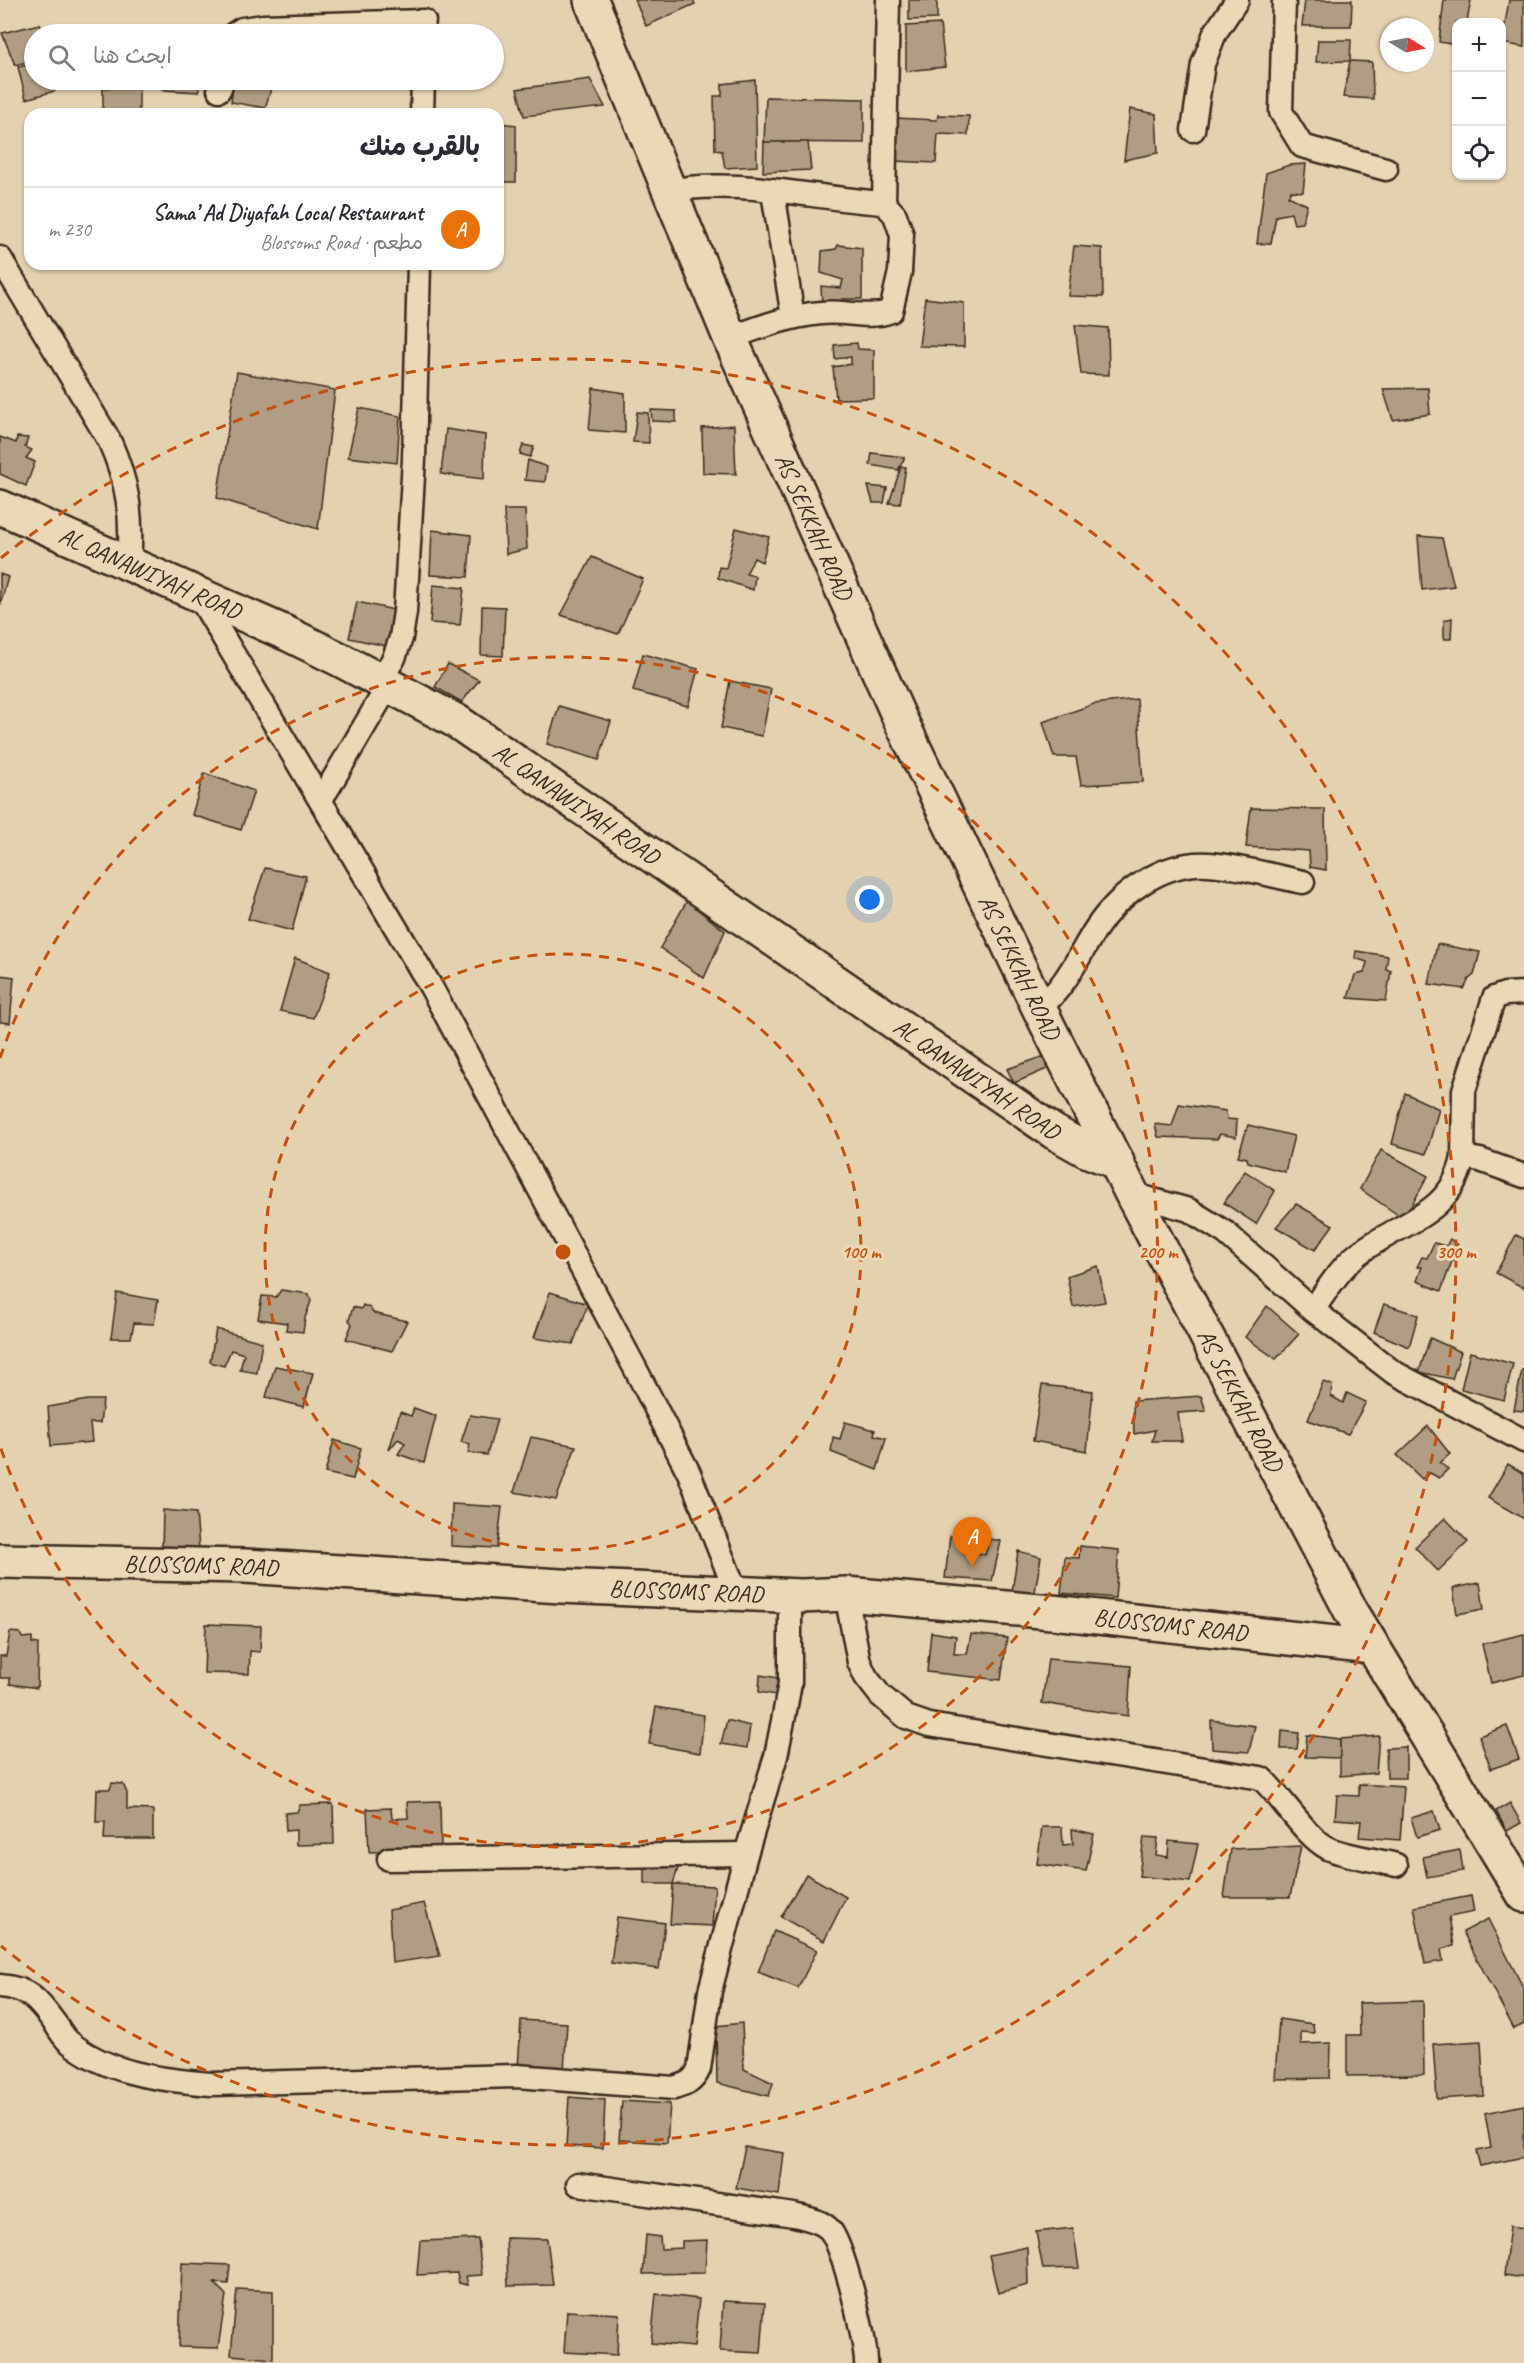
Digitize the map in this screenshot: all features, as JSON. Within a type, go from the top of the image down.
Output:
[{"type":"street","name":"AS SEKKAH ROAD","points":[[591,0],[730,338],[899,717],[1039,1008],[1132,1194],[1372,1647],[1524,1895]]},
{"type":"street","points":[[884,203],[888,0]]},
{"type":"street","points":[[1193,130],[1200,81],[1209,48],[1224,18],[1237,0]]},
{"type":"street","points":[[1284,0],[1281,112],[1302,146],[1386,169]]},
{"type":"street","points":[[309,24],[424,19]]},
{"type":"street","points":[[422,108],[423,90]]},
{"type":"street","points":[[668,191],[692,186],[722,186],[884,203],[895,215],[902,236],[900,272],[891,311],[880,315],[824,312],[793,317],[772,322],[730,338]]},
{"type":"street","points":[[773,192],[793,317]]},
{"type":"street","points":[[0,258],[109,440],[121,466],[128,496],[131,531],[129,563]]},
{"type":"street","points":[[320,798],[327,790],[384,684],[401,638],[405,612],[414,459],[419,270]]},
{"type":"street","name":"AL QANAWIYAH ROAD","points":[[0,507],[319,649],[456,721],[1053,1132],[1086,1150],[1117,1162]]},
{"type":"street","points":[[197,593],[431,987],[689,1473],[736,1592]]},
{"type":"street","points":[[1039,1008],[1048,1001],[1067,978],[1096,928],[1118,901],[1133,888],[1168,869],[1208,864],[1303,882]]},
{"type":"street","points":[[1313,1310],[1334,1280],[1359,1253],[1426,1213],[1454,1186],[1463,1157],[1464,1090],[1486,1027],[1489,1007],[1494,998],[1505,994],[1524,993]]},
{"type":"street","points":[[1463,1157],[1489,1163],[1524,1176]]},
{"type":"street","points":[[1132,1194],[1189,1210],[1226,1233],[1313,1310],[1393,1372],[1524,1441]]},
{"type":"street","name":"BLOSSOMS ROAD","points":[[0,1561],[245,1566],[561,1586],[801,1596],[846,1594],[1052,1612],[1372,1647]]},
{"type":"street","points":[[0,1986],[11,1987],[39,2001],[67,2040],[99,2060],[135,2074],[173,2081],[211,2084],[517,2076],[674,2088],[694,2080],[699,2069],[710,1991],[746,1854],[776,1756],[790,1683],[792,1629],[790,1594]]},
{"type":"street","points":[[846,1594],[859,1662],[866,1677],[880,1695],[906,1717],[929,1725],[1261,1778],[1313,1837],[1329,1849],[1396,1865]]},
{"type":"street","points":[[389,1859],[746,1854]]},
{"type":"street","points":[[578,2184],[794,2215],[820,2223],[830,2229],[837,2244],[856,2306],[866,2349],[866,2363]]},
{"type":"building","points":[[635,0],[693,0],[695,4],[646,26]]},
{"type":"building","points":[[909,0],[937,0],[937,19],[909,20]]},
{"type":"building","points":[[1305,0],[1352,0],[1351,26],[1302,26]]},
{"type":"building","points":[[1444,0],[1471,0],[1468,18],[1452,18],[1452,44],[1439,42]]},
{"type":"building","points":[[1509,0],[1524,0],[1524,47],[1506,44]]},
{"type":"building","points":[[940,24],[945,67],[906,71],[906,26]]},
{"type":"building","points":[[24,28],[24,63],[15,65],[2,33]]},
{"type":"building","points":[[1318,40],[1351,40],[1350,61],[1316,62]]},
{"type":"building","points":[[1350,61],[1372,62],[1373,99],[1343,97]]},
{"type":"building","points":[[24,66],[24,90],[55,91],[26,99],[18,67]]},
{"type":"building","points":[[590,79],[605,107],[524,116],[517,89]]},
{"type":"building","points":[[755,80],[757,166],[725,168],[722,151],[715,150],[714,96],[722,96],[722,84]]},
{"type":"building","points":[[103,90],[139,90],[139,108],[103,108]]},
{"type":"building","points":[[162,90],[199,90],[199,92]]},
{"type":"building","points":[[233,90],[271,90],[265,108],[231,102]]},
{"type":"building","points":[[766,97],[864,99],[864,143],[764,142]]},
{"type":"building","points":[[1130,109],[1156,114],[1158,153],[1124,160]]},
{"type":"building","points":[[938,115],[969,116],[968,135],[938,134],[936,163],[893,161],[895,118],[937,120]]},
{"type":"building","points":[[504,124],[516,125],[516,182],[504,182]]},
{"type":"building","points":[[764,142],[808,142],[811,170],[763,172]]},
{"type":"building","points":[[1306,164],[1303,192],[1291,191],[1288,196],[1307,205],[1302,223],[1294,224],[1291,213],[1276,216],[1271,243],[1257,244],[1266,173],[1289,165]]},
{"type":"building","points":[[838,245],[862,248],[862,299],[843,299],[844,306],[822,305],[821,286],[841,288],[843,280],[821,273],[822,251],[836,249]]},
{"type":"building","points":[[1074,246],[1102,248],[1103,297],[1068,296]]},
{"type":"building","points":[[925,298],[964,303],[964,347],[919,346]]},
{"type":"building","points":[[1075,325],[1108,328],[1109,375],[1081,374]]},
{"type":"building","points":[[857,343],[858,349],[874,350],[874,398],[836,399],[833,367],[851,364],[851,357],[835,359],[834,345]]},
{"type":"building","points":[[237,372],[335,390],[318,529],[217,498]]},
{"type":"building","points":[[593,388],[625,393],[625,433],[589,430]]},
{"type":"building","points":[[1428,388],[1430,414],[1393,420],[1383,389]]},
{"type":"building","points":[[359,408],[400,416],[397,463],[348,457]]},
{"type":"building","points":[[651,410],[676,411],[676,422],[652,421]]},
{"type":"building","points":[[637,412],[648,413],[649,443],[633,442]]},
{"type":"building","points":[[734,425],[736,474],[703,473],[702,428]]},
{"type":"building","points":[[446,429],[485,435],[484,479],[441,474]]},
{"type":"building","points":[[0,437],[16,443],[17,437],[28,438],[25,447],[32,450],[26,458],[35,462],[26,486],[0,474]]},
{"type":"building","points":[[523,445],[534,447],[530,457],[520,454]]},
{"type":"building","points":[[872,453],[904,457],[904,459],[898,470],[870,465]]},
{"type":"building","points":[[528,460],[547,467],[545,482],[525,480]]},
{"type":"building","points":[[901,467],[906,467],[900,504],[889,503]]},
{"type":"building","points":[[868,486],[887,488],[884,503],[873,503]]},
{"type":"building","points":[[504,510],[525,510],[527,549],[506,554]]},
{"type":"building","points":[[736,528],[769,537],[762,562],[754,558],[746,574],[755,576],[753,590],[718,578],[719,567],[726,568]]},
{"type":"building","points":[[432,530],[471,535],[468,577],[430,575]]},
{"type":"building","points":[[1418,536],[1442,538],[1454,586],[1422,590]]},
{"type":"building","points":[[592,557],[643,579],[618,634],[561,615]]},
{"type":"building","points":[[0,574],[8,577],[0,606]]},
{"type":"building","points":[[433,585],[464,588],[460,625],[430,623]]},
{"type":"building","points":[[357,602],[399,611],[391,647],[349,638]]},
{"type":"building","points":[[482,606],[505,607],[503,656],[481,655]]},
{"type":"building","points":[[1452,618],[1451,639],[1444,639],[1444,620]]},
{"type":"building","points":[[643,654],[698,669],[688,706],[633,691]]},
{"type":"building","points":[[448,664],[479,680],[462,702],[435,687]]},
{"type":"building","points":[[730,681],[771,689],[762,736],[721,728]]},
{"type":"building","points":[[1137,699],[1143,782],[1081,785],[1076,757],[1054,757],[1043,722],[1094,704]]},
{"type":"building","points":[[559,706],[611,721],[599,760],[547,744]]},
{"type":"building","points":[[204,773],[254,791],[241,830],[192,815]]},
{"type":"building","points":[[1251,808],[1325,809],[1326,870],[1310,867],[1309,851],[1246,847]]},
{"type":"building","points":[[265,868],[306,876],[292,931],[248,919]]},
{"type":"building","points":[[687,901],[725,931],[704,978],[660,948]]},
{"type":"building","points":[[1437,944],[1480,952],[1474,975],[1464,989],[1429,984]]},
{"type":"building","points":[[1356,951],[1388,956],[1386,969],[1391,971],[1386,1001],[1348,998],[1355,975],[1364,973],[1367,962],[1355,958]]},
{"type":"building","points":[[295,958],[330,972],[313,1018],[280,1011]]},
{"type":"building","points":[[0,975],[14,977],[10,1023],[0,1022]]},
{"type":"building","points":[[1045,1056],[1047,1069],[1014,1083],[1007,1069]]},
{"type":"building","points":[[1405,1093],[1439,1109],[1426,1154],[1392,1144]]},
{"type":"building","points":[[1179,1104],[1226,1111],[1227,1119],[1237,1120],[1236,1137],[1220,1134],[1217,1139],[1158,1137],[1155,1124],[1172,1126]]},
{"type":"building","points":[[1248,1125],[1294,1136],[1285,1172],[1248,1162],[1247,1158],[1238,1156]]},
{"type":"building","points":[[1381,1150],[1428,1176],[1404,1219],[1360,1189]]},
{"type":"building","points":[[1245,1171],[1275,1191],[1256,1224],[1224,1203]]},
{"type":"building","points":[[1296,1204],[1333,1225],[1315,1250],[1276,1227]]},
{"type":"building","points":[[1516,1235],[1524,1239],[1524,1288],[1496,1273]]},
{"type":"building","points":[[1450,1239],[1458,1245],[1441,1291],[1417,1281],[1422,1267],[1417,1267],[1422,1257],[1427,1258],[1434,1243],[1446,1246]]},
{"type":"building","points":[[1098,1266],[1105,1302],[1073,1307],[1067,1276]]},
{"type":"building","points":[[281,1290],[309,1294],[311,1301],[303,1332],[286,1330],[287,1323],[258,1319],[262,1296],[276,1297]]},
{"type":"building","points":[[550,1292],[588,1304],[573,1344],[534,1338]]},
{"type":"building","points":[[117,1293],[158,1300],[154,1324],[134,1323],[131,1338],[111,1338]]},
{"type":"building","points":[[1384,1304],[1418,1315],[1409,1347],[1374,1332]]},
{"type":"building","points":[[363,1305],[370,1308],[373,1313],[407,1321],[392,1351],[346,1339],[352,1324],[349,1320],[353,1307],[361,1309]]},
{"type":"building","points":[[1267,1306],[1299,1334],[1276,1359],[1245,1337]]},
{"type":"building","points":[[216,1329],[262,1342],[257,1373],[240,1370],[244,1354],[231,1350],[224,1366],[210,1362]]},
{"type":"building","points":[[1430,1338],[1461,1352],[1452,1379],[1419,1372]]},
{"type":"building","points":[[1470,1352],[1513,1364],[1504,1400],[1461,1389]]},
{"type":"building","points":[[275,1366],[313,1373],[304,1407],[266,1397]]},
{"type":"building","points":[[1522,1370],[1524,1370],[1524,1411],[1514,1410]]},
{"type":"building","points":[[1323,1382],[1332,1385],[1331,1396],[1343,1403],[1347,1393],[1366,1402],[1348,1434],[1308,1420]]},
{"type":"building","points":[[1042,1385],[1093,1391],[1087,1451],[1033,1441]]},
{"type":"building","points":[[1201,1396],[1206,1411],[1178,1413],[1182,1441],[1152,1441],[1155,1430],[1134,1434],[1133,1401]]},
{"type":"building","points":[[88,1400],[103,1400],[100,1423],[90,1423],[92,1442],[51,1446],[48,1407]]},
{"type":"building","points":[[414,1408],[436,1416],[424,1463],[398,1454],[405,1443],[398,1439],[389,1450],[400,1412],[411,1416]]},
{"type":"building","points":[[470,1415],[497,1419],[487,1455],[468,1453],[470,1444],[461,1442]]},
{"type":"building","points":[[845,1422],[875,1430],[874,1435],[886,1438],[877,1470],[831,1452],[833,1437],[840,1439]]},
{"type":"building","points":[[1428,1426],[1450,1454],[1440,1463],[1448,1469],[1439,1478],[1430,1473],[1422,1479],[1397,1455]]},
{"type":"building","points":[[531,1437],[576,1446],[556,1500],[514,1492]]},
{"type":"building","points":[[334,1440],[361,1448],[353,1479],[325,1473]]},
{"type":"building","points":[[1508,1464],[1524,1474],[1524,1519],[1488,1498]]},
{"type":"building","points":[[452,1504],[502,1507],[497,1548],[451,1546]]},
{"type":"building","points":[[163,1510],[196,1513],[199,1548],[162,1550]]},
{"type":"building","points":[[1445,1518],[1468,1542],[1438,1571],[1415,1547]]},
{"type":"building","points":[[950,1536],[982,1539],[980,1554],[985,1555],[990,1539],[1001,1541],[992,1581],[945,1578]]},
{"type":"building","points":[[1080,1546],[1119,1550],[1115,1598],[1061,1593],[1065,1557],[1079,1558]]},
{"type":"building","points":[[1018,1551],[1041,1557],[1033,1603],[1011,1599]]},
{"type":"building","points":[[1480,1583],[1484,1609],[1457,1614],[1453,1588]]},
{"type":"building","points":[[206,1624],[261,1626],[260,1652],[250,1651],[249,1674],[204,1673]]},
{"type":"building","points":[[10,1632],[20,1633],[22,1638],[32,1637],[32,1643],[38,1644],[37,1688],[10,1684],[10,1678],[0,1678],[0,1656],[6,1656]]},
{"type":"building","points":[[931,1632],[956,1636],[954,1654],[967,1654],[971,1634],[1007,1638],[1001,1680],[927,1672]]},
{"type":"building","points":[[1524,1634],[1524,1675],[1491,1683],[1482,1644]]},
{"type":"building","points":[[1048,1659],[1131,1666],[1128,1716],[1042,1703]]},
{"type":"building","points":[[760,1675],[779,1678],[775,1695],[759,1692]]},
{"type":"building","points":[[656,1707],[704,1715],[700,1753],[649,1744]]},
{"type":"building","points":[[727,1720],[750,1726],[747,1748],[721,1744]]},
{"type":"building","points":[[1211,1720],[1255,1726],[1249,1752],[1212,1749]]},
{"type":"building","points":[[1507,1726],[1519,1759],[1491,1769],[1479,1736]]},
{"type":"building","points":[[1282,1731],[1299,1733],[1297,1749],[1281,1749]]},
{"type":"building","points":[[1307,1735],[1340,1739],[1340,1758],[1305,1757]]},
{"type":"building","points":[[1379,1736],[1376,1773],[1340,1776],[1340,1739]]},
{"type":"building","points":[[1406,1747],[1406,1778],[1387,1778],[1386,1748]]},
{"type":"building","points":[[112,1783],[123,1784],[127,1793],[127,1809],[153,1810],[153,1839],[104,1839],[105,1822],[96,1822],[97,1789],[110,1789]]},
{"type":"building","points":[[1359,1784],[1404,1787],[1400,1840],[1359,1837],[1361,1821],[1335,1819],[1337,1795],[1359,1796]]},
{"type":"building","points":[[440,1801],[441,1850],[369,1852],[367,1809],[391,1808],[392,1819],[408,1818],[407,1802]]},
{"type":"building","points":[[1510,1803],[1521,1823],[1507,1831],[1496,1811]]},
{"type":"building","points":[[333,1804],[334,1844],[296,1845],[296,1830],[286,1831],[285,1813],[297,1812],[300,1805]]},
{"type":"building","points":[[1434,1811],[1440,1830],[1417,1837],[1411,1818]]},
{"type":"building","points":[[1042,1827],[1062,1827],[1063,1845],[1073,1844],[1072,1829],[1094,1834],[1086,1871],[1037,1864]]},
{"type":"building","points":[[1144,1837],[1158,1838],[1156,1855],[1168,1857],[1169,1841],[1198,1844],[1190,1882],[1139,1876]]},
{"type":"building","points":[[1301,1846],[1290,1897],[1224,1897],[1231,1849]]},
{"type":"building","points":[[1460,1850],[1463,1871],[1427,1877],[1423,1857]]},
{"type":"building","points":[[679,1865],[673,1884],[645,1884],[645,1866]]},
{"type":"building","points":[[806,1874],[846,1897],[824,1941],[781,1917]]},
{"type":"building","points":[[673,1884],[715,1886],[712,1926],[670,1924]]},
{"type":"building","points":[[1471,1896],[1474,1912],[1449,1917],[1454,1946],[1441,1949],[1443,1961],[1425,1964],[1414,1907]]},
{"type":"building","points":[[424,1903],[440,1956],[392,1963],[389,1910]]},
{"type":"building","points":[[617,1917],[665,1923],[659,1969],[611,1963]]},
{"type":"building","points":[[1488,1919],[1524,1989],[1524,2024],[1514,2029],[1463,1932]]},
{"type":"building","points":[[774,1931],[817,1950],[798,1988],[758,1972]]},
{"type":"building","points":[[1423,2001],[1424,2075],[1347,2076],[1347,2035],[1360,2035],[1359,2003]]},
{"type":"building","points":[[1279,2019],[1313,2024],[1314,2033],[1301,2032],[1301,2044],[1331,2043],[1330,2078],[1275,2079]]},
{"type":"building","points":[[521,2020],[567,2023],[564,2071],[518,2069]]},
{"type":"building","points":[[742,2023],[744,2069],[773,2083],[769,2096],[717,2083],[716,2026]]},
{"type":"building","points":[[1481,2041],[1484,2096],[1437,2099],[1433,2044]]},
{"type":"building","points":[[569,2097],[605,2100],[603,2148],[566,2146]]},
{"type":"building","points":[[622,2101],[670,2104],[667,2143],[619,2140]]},
{"type":"building","points":[[1524,2105],[1524,2157],[1480,2166],[1476,2151],[1491,2148],[1485,2113]]},
{"type":"building","points":[[745,2147],[784,2153],[779,2195],[736,2188]]},
{"type":"building","points":[[1510,2226],[1524,2228],[1524,2278],[1504,2275]]},
{"type":"building","points":[[1073,2228],[1079,2268],[1043,2269],[1036,2232]]},
{"type":"building","points":[[646,2235],[660,2237],[661,2249],[682,2248],[682,2241],[707,2240],[705,2273],[643,2274]]},
{"type":"building","points":[[506,2238],[547,2239],[553,2285],[508,2286]]},
{"type":"building","points":[[478,2239],[482,2275],[466,2276],[468,2285],[459,2283],[457,2273],[417,2275],[420,2241]]},
{"type":"building","points":[[1027,2247],[1028,2285],[998,2293],[989,2255]]},
{"type":"building","points":[[182,2263],[230,2265],[228,2284],[214,2283],[226,2295],[218,2348],[179,2347]]},
{"type":"building","points":[[237,2289],[273,2291],[273,2359],[231,2355]]},
{"type":"building","points":[[656,2294],[699,2299],[694,2347],[651,2343]]},
{"type":"building","points":[[723,2301],[765,2303],[761,2353],[720,2351]]},
{"type":"building","points":[[567,2311],[619,2314],[617,2355],[564,2352]]},
{"type":"place","name":"Sama’ Ad Diyafah Local Restaurant","points":[[972,1567]]}]
